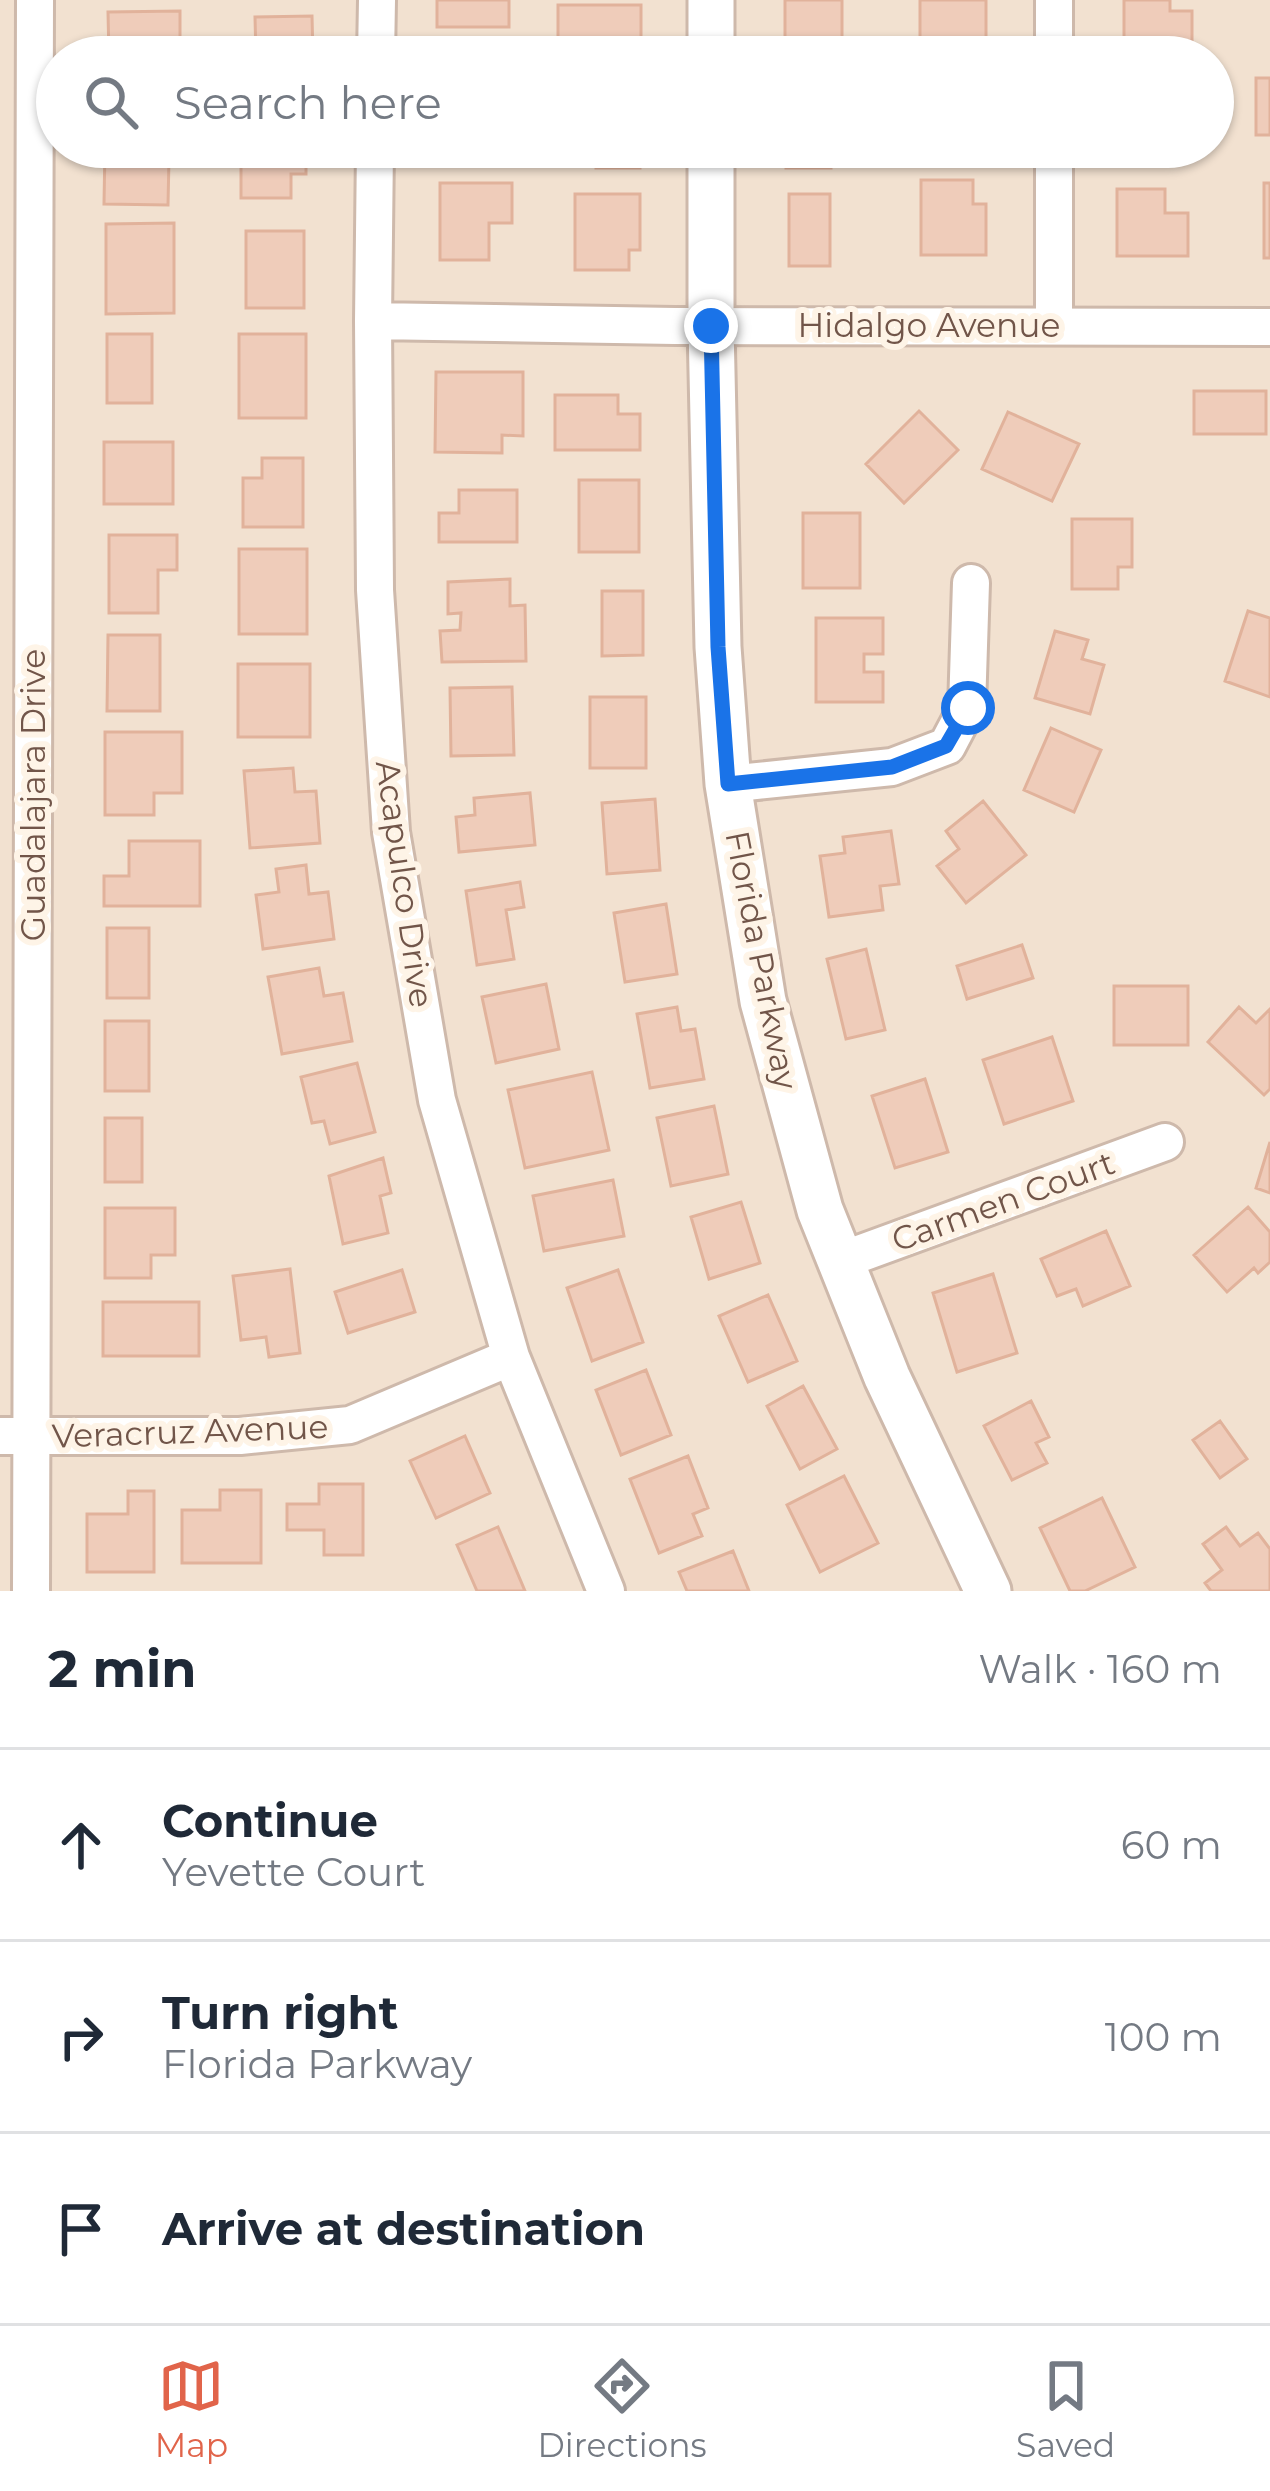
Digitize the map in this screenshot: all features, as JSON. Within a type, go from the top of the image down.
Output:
[{"type":"street","name":"Guadalajara Drive","points":[[31,1591],[16,1436],[35,0]]},
{"type":"street","points":[[376,36],[377,0]]},
{"type":"street","points":[[711,0],[711,36]]},
{"type":"street","points":[[1054,0],[1054,36]]},
{"type":"street","name":"Acapulco Drive","points":[[375,168],[375,590],[391,832],[437,1100],[511,1357],[606,1591]]},
{"type":"street","name":"Florida Parkway","points":[[711,168],[718,647],[728,784],[763,1001],[820,1210],[887,1377],[988,1591]]},
{"type":"street","points":[[1054,168],[1054,325]]},
{"type":"street","name":"Hidalgo Avenue","points":[[373,321],[1270,327]]},
{"type":"street","points":[[728,784],[892,767],[946,746],[968,708],[971,583]]},
{"type":"street","name":"Carmen Court","points":[[840,1261],[1165,1142]]},
{"type":"street","name":"Veracruz Avenue","points":[[16,1436],[240,1436],[350,1425],[511,1357]]},
{"type":"shaded area","points":[[0,0],[1270,0],[1270,1591],[0,1591]]},
{"type":"building","points":[[437,0],[509,0],[509,27],[437,27]]},
{"type":"building","points":[[785,0],[842,0],[842,36],[785,36]]},
{"type":"building","points":[[920,0],[986,0],[986,36],[920,36]]},
{"type":"building","points":[[1124,0],[1170,0],[1170,11],[1192,11],[1192,36],[1124,36]]},
{"type":"building","points":[[558,5],[641,5],[641,36],[558,36]]},
{"type":"building","points":[[180,11],[180,36],[109,36],[108,12]]},
{"type":"building","points":[[312,16],[312,36],[255,36],[255,17]]},
{"type":"building","points":[[1256,78],[1270,78],[1270,135],[1256,135]]},
{"type":"building","points":[[105,168],[169,168],[168,205],[104,204]]},
{"type":"building","points":[[241,168],[306,168],[306,174],[291,174],[291,198],[241,198]]},
{"type":"building","points":[[921,180],[973,180],[973,204],[986,204],[986,255],[921,255]]},
{"type":"building","points":[[440,183],[512,183],[512,223],[489,223],[489,260],[440,260]]},
{"type":"building","points":[[1264,183],[1270,183],[1270,258],[1264,258]]},
{"type":"building","points":[[1117,189],[1165,189],[1165,213],[1188,213],[1188,256],[1117,256]]},
{"type":"building","points":[[575,194],[640,194],[640,250],[629,250],[629,270],[575,270]]},
{"type":"building","points":[[789,194],[830,194],[830,266],[789,266]]},
{"type":"building","points":[[174,223],[174,313],[106,314],[106,224]]},
{"type":"building","points":[[246,231],[304,231],[304,308],[246,308]]},
{"type":"building","points":[[107,334],[152,334],[152,403],[107,403]]},
{"type":"building","points":[[239,334],[306,334],[306,418],[239,418]]},
{"type":"building","points":[[436,372],[523,372],[523,436],[502,435],[502,453],[435,452]]},
{"type":"building","points":[[1194,391],[1266,391],[1266,434],[1194,434]]},
{"type":"building","points":[[555,395],[618,395],[618,414],[640,414],[640,450],[555,450]]},
{"type":"building","points":[[919,411],[958,450],[904,503],[866,464]]},
{"type":"building","points":[[1008,412],[1079,444],[1052,501],[982,469]]},
{"type":"building","points":[[104,442],[173,442],[173,504],[104,504]]},
{"type":"building","points":[[262,458],[303,458],[303,527],[243,527],[243,478],[262,478]]},
{"type":"building","points":[[579,480],[639,480],[639,552],[579,552]]},
{"type":"building","points":[[459,490],[517,490],[517,542],[439,542],[439,513],[459,513]]},
{"type":"building","points":[[803,513],[860,513],[860,588],[803,588]]},
{"type":"building","points":[[1072,519],[1132,519],[1132,567],[1118,567],[1118,589],[1072,589]]},
{"type":"building","points":[[109,535],[177,535],[177,570],[158,570],[158,613],[109,613]]},
{"type":"building","points":[[239,549],[307,549],[307,634],[239,634]]},
{"type":"building","points":[[510,579],[510,606],[525,605],[526,661],[442,662],[440,631],[460,630],[461,613],[448,614],[448,582]]},
{"type":"building","points":[[602,591],[643,591],[643,655],[602,656]]},
{"type":"building","points":[[1248,611],[1270,618],[1270,697],[1225,681]]},
{"type":"building","points":[[816,618],[883,618],[883,654],[864,654],[864,672],[883,672],[883,702],[816,702]]},
{"type":"building","points":[[1055,631],[1088,640],[1082,659],[1104,665],[1090,714],[1035,698]]},
{"type":"building","points":[[108,635],[160,635],[160,711],[107,711]]},
{"type":"building","points":[[238,664],[310,664],[310,737],[238,737]]},
{"type":"building","points":[[512,687],[514,755],[451,756],[450,688]]},
{"type":"building","points":[[590,697],[646,697],[646,768],[590,768]]},
{"type":"building","points":[[1051,728],[1101,750],[1074,812],[1024,790]]},
{"type":"building","points":[[105,732],[182,732],[182,793],[154,793],[154,815],[105,815]]},
{"type":"building","points":[[293,768],[295,792],[316,791],[320,843],[250,848],[244,771]]},
{"type":"building","points":[[530,793],[535,845],[459,852],[456,817],[475,815],[474,798]]},
{"type":"building","points":[[655,799],[660,870],[607,874],[602,803]]},
{"type":"building","points":[[983,801],[1026,855],[966,903],[937,866],[959,849],[946,831]]},
{"type":"building","points":[[891,831],[899,884],[880,886],[883,910],[829,917],[820,856],[845,853],[843,837]]},
{"type":"building","points":[[129,841],[200,841],[200,906],[104,906],[104,876],[129,876]]},
{"type":"building","points":[[306,865],[309,894],[328,892],[334,939],[263,949],[256,895],[279,892],[276,869]]},
{"type":"building","points":[[520,882],[524,907],[506,910],[514,959],[477,965],[466,891]]},
{"type":"building","points":[[666,904],[677,974],[625,982],[614,913]]},
{"type":"building","points":[[107,928],[149,928],[149,998],[107,998]]},
{"type":"building","points":[[1022,945],[1033,978],[967,999],[957,966]]},
{"type":"building","points":[[866,949],[885,1030],[846,1039],[827,959]]},
{"type":"building","points":[[319,968],[324,996],[343,993],[352,1041],[282,1054],[268,977]]},
{"type":"building","points":[[546,984],[559,1049],[496,1063],[482,997]]},
{"type":"building","points":[[1114,986],[1188,986],[1188,1045],[1114,1045]]},
{"type":"building","points":[[677,1007],[681,1031],[695,1029],[704,1079],[650,1088],[637,1014]]},
{"type":"building","points":[[1239,1007],[1256,1023],[1270,1009],[1270,1089],[1264,1095],[1208,1042]]},
{"type":"building","points":[[105,1021],[149,1021],[149,1091],[105,1091]]},
{"type":"building","points":[[1052,1037],[1073,1101],[1004,1124],[983,1060]]},
{"type":"building","points":[[357,1063],[375,1132],[330,1144],[324,1121],[312,1123],[301,1077]]},
{"type":"building","points":[[592,1072],[609,1150],[525,1168],[508,1090]]},
{"type":"building","points":[[925,1079],[948,1152],[895,1168],[872,1096]]},
{"type":"building","points":[[714,1106],[728,1174],[671,1186],[657,1118]]},
{"type":"building","points":[[105,1118],[142,1118],[142,1182],[105,1182]]},
{"type":"building","points":[[1270,1142],[1270,1193],[1256,1188]]},
{"type":"building","points":[[383,1158],[391,1193],[380,1196],[388,1233],[343,1244],[329,1176]]},
{"type":"building","points":[[613,1180],[624,1236],[544,1251],[533,1196]]},
{"type":"building","points":[[741,1202],[760,1263],[709,1279],[691,1217]]},
{"type":"building","points":[[1248,1207],[1270,1232],[1270,1262],[1258,1273],[1254,1268],[1227,1292],[1194,1255]]},
{"type":"building","points":[[105,1208],[175,1208],[175,1255],[151,1255],[151,1278],[105,1278]]},
{"type":"building","points":[[1106,1231],[1130,1286],[1083,1306],[1076,1289],[1057,1296],[1041,1259]]},
{"type":"building","points":[[290,1269],[300,1353],[269,1357],[266,1337],[241,1340],[233,1276]]},
{"type":"building","points":[[402,1270],[415,1312],[348,1333],[335,1292]]},
{"type":"building","points":[[618,1270],[643,1342],[592,1361],[567,1288]]},
{"type":"building","points":[[993,1274],[1017,1353],[957,1372],[933,1293]]},
{"type":"building","points":[[768,1295],[797,1361],[748,1382],[719,1316]]},
{"type":"building","points":[[103,1302],[199,1302],[199,1356],[103,1356]]},
{"type":"building","points":[[646,1370],[671,1435],[621,1455],[596,1390]]},
{"type":"building","points":[[803,1386],[837,1449],[800,1469],[767,1406]]},
{"type":"building","points":[[1031,1401],[1049,1437],[1036,1443],[1047,1463],[1012,1480],[984,1426]]},
{"type":"building","points":[[1220,1421],[1247,1459],[1220,1478],[1193,1440]]},
{"type":"building","points":[[465,1436],[490,1493],[436,1518],[410,1461]]},
{"type":"building","points":[[688,1456],[708,1508],[693,1514],[702,1536],[659,1553],[630,1479]]},
{"type":"building","points":[[844,1476],[878,1543],[820,1572],[787,1505]]},
{"type":"building","points":[[319,1484],[363,1484],[363,1555],[324,1555],[324,1530],[287,1530],[287,1504],[319,1504]]},
{"type":"building","points":[[220,1490],[261,1490],[261,1563],[182,1563],[182,1510],[220,1510]]},
{"type":"building","points":[[128,1491],[154,1491],[154,1572],[87,1572],[87,1514],[128,1514]]},
{"type":"building","points":[[1102,1498],[1135,1567],[1085,1591],[1070,1591],[1040,1528]]},
{"type":"building","points":[[498,1527],[525,1591],[477,1591],[457,1545]]},
{"type":"building","points":[[1226,1527],[1240,1546],[1258,1533],[1270,1549],[1270,1591],[1211,1591],[1205,1583],[1222,1570],[1203,1544]]},
{"type":"building","points":[[733,1551],[749,1591],[687,1591],[679,1572]]},
{"type":"route","points":[[711,326],[718,647],[728,784],[892,767],[946,746],[968,708]]}]
